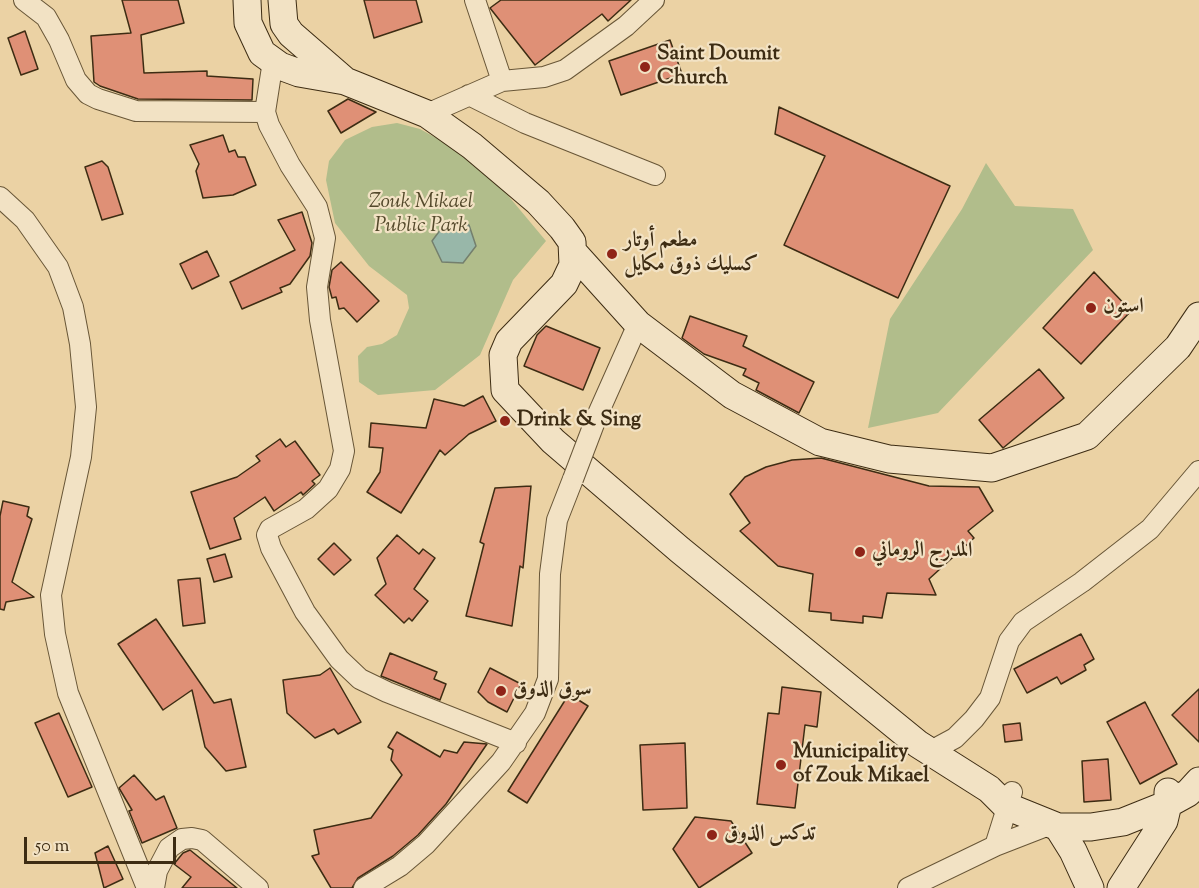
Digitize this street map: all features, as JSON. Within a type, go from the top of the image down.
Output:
[{"type":"main road","points":[[247,0],[248,23],[254,42],[262,53],[273,61],[299,73],[345,81],[427,114],[472,146],[538,202],[572,242],[573,266],[564,284],[509,341],[503,355],[506,390],[553,441],[671,543],[929,752],[1053,826],[1073,851],[1090,888]]},
{"type":"main road","points":[[282,0],[284,24],[291,34],[345,81]]},
{"type":"main road","points":[[574,253],[638,324],[732,395],[820,442],[889,459],[993,468],[1087,436],[1178,348],[1199,316]]},
{"type":"main road","points":[[1053,826],[1090,827],[1123,822],[1159,799],[1183,778],[1199,774]]},
{"type":"main road","points":[[1002,796],[1056,809],[1090,811],[1188,793],[1199,781]]},
{"type":"main road","points":[[1106,888],[1159,799]]},
{"type":"main road","points":[[1120,888],[1159,829],[1159,799]]},
{"type":"street","points":[[24,0],[46,17],[59,40],[76,80],[88,94],[98,99],[136,111],[265,112]]},
{"type":"street","points":[[475,0],[501,81]]},
{"type":"street","points":[[427,114],[501,81],[544,77],[565,70],[626,26],[654,0]]},
{"type":"street","points":[[273,61],[265,112],[276,141],[317,207],[325,238],[317,287],[320,320],[344,451],[340,469],[328,489],[306,509],[270,529],[267,535],[305,612],[339,659],[360,679],[516,743]]},
{"type":"street","points":[[469,95],[525,123],[655,175]]},
{"type":"street","points":[[0,197],[25,220],[57,267],[76,326],[86,407],[81,457],[68,508],[51,595],[55,634],[68,693],[147,888]]},
{"type":"street","points":[[364,888],[400,866],[426,844],[516,743],[536,713],[548,679],[550,574],[557,520],[597,416],[638,324]]},
{"type":"street","points":[[929,752],[955,738],[975,719],[990,698],[1009,641],[1023,622],[1082,582],[1150,529],[1199,471]]},
{"type":"street","points":[[995,846],[1002,796]]},
{"type":"street","points":[[908,888],[995,846],[1053,826]]},
{"type":"street","points":[[154,888],[157,872],[169,848],[182,839],[192,838],[202,840],[258,888]]},
{"type":"green space","name":"Zouk Mikael Public Park","points":[[397,123],[420,129],[451,146],[495,180],[546,241],[513,280],[480,355],[435,390],[378,395],[359,382],[358,356],[367,347],[382,344],[397,335],[409,308],[407,295],[369,266],[335,223],[326,180],[329,161],[345,140],[372,127]]},
{"type":"green space","points":[[986,163],[1015,206],[1073,209],[1093,250],[938,413],[868,428],[890,319],[962,209]]},
{"type":"shaded area","points":[[447,221],[469,225],[476,246],[463,263],[442,262],[432,241]]},
{"type":"building","points":[[122,0],[178,0],[184,23],[141,35],[144,73],[207,71],[207,76],[253,79],[252,100],[138,99],[94,82],[91,36],[131,33]]},
{"type":"building","points":[[364,0],[416,0],[422,22],[374,38]]},
{"type":"building","points":[[501,0],[631,0],[608,21],[602,14],[535,65],[490,8]]},
{"type":"building","points":[[25,31],[38,69],[21,75],[8,38]]},
{"type":"building","name":"Saint Doumit Church","points":[[670,40],[682,74],[621,95],[609,61]]},
{"type":"building","points":[[348,99],[376,112],[341,133],[328,111]]},
{"type":"building","points":[[779,107],[950,186],[898,298],[784,245],[825,156],[775,134]]},
{"type":"building","points":[[223,135],[229,152],[235,150],[238,157],[245,157],[256,185],[233,195],[203,198],[196,171],[199,164],[190,145]]},
{"type":"building","points":[[102,161],[108,167],[123,214],[102,220],[85,167]]},
{"type":"building","points":[[302,212],[312,243],[310,256],[290,284],[280,288],[282,292],[242,309],[230,282],[295,250],[278,220]]},
{"type":"building","points":[[207,251],[219,276],[192,289],[180,264]]},
{"type":"building","points":[[341,262],[379,301],[357,322],[344,308],[339,309],[336,297],[332,298],[329,287],[332,270]]},
{"type":"building","points":[[1094,272],[1131,311],[1081,364],[1043,328]]},
{"type":"building","points":[[690,316],[747,336],[743,346],[814,382],[799,413],[756,390],[759,383],[743,375],[746,369],[704,354],[682,338]]},
{"type":"building","points":[[546,326],[600,348],[583,390],[524,366],[537,335]]},
{"type":"building","points":[[1039,369],[1064,398],[1003,448],[979,420]]},
{"type":"building","points":[[483,396],[496,421],[469,434],[445,455],[440,450],[401,513],[367,492],[380,472],[383,448],[369,447],[371,423],[426,428],[434,399],[464,406]]},
{"type":"building","points":[[280,439],[286,447],[295,441],[320,475],[312,481],[315,484],[303,495],[301,492],[274,511],[265,497],[234,518],[241,539],[210,549],[191,492],[237,477],[260,461],[256,456]]},
{"type":"building","name":"المدرج الروماني","points":[[821,458],[929,486],[979,487],[993,511],[968,531],[974,538],[929,579],[936,595],[887,593],[882,618],[863,616],[863,623],[831,620],[831,613],[809,611],[813,574],[778,566],[740,531],[750,523],[730,494],[745,477],[766,467],[792,460]]},
{"type":"building","points":[[531,486],[523,568],[520,566],[512,626],[466,616],[484,544],[480,542],[495,488]]},
{"type":"building","points":[[3,501],[29,507],[27,516],[32,519],[12,582],[34,597],[6,602],[4,610],[0,609],[0,516]]},
{"type":"building","points":[[397,535],[419,554],[423,549],[435,558],[414,589],[428,601],[412,621],[409,618],[404,623],[375,595],[386,584],[377,558]]},
{"type":"building","points":[[334,543],[351,560],[334,575],[318,559]]},
{"type":"building","points":[[225,554],[232,577],[214,582],[207,559]]},
{"type":"building","points":[[200,578],[205,623],[183,626],[178,580]]},
{"type":"building","points":[[156,619],[214,703],[231,699],[246,767],[226,771],[205,747],[192,690],[163,710],[118,644]]},
{"type":"building","points":[[1081,634],[1094,659],[1084,665],[1086,670],[1061,684],[1057,677],[1027,693],[1014,669]]},
{"type":"building","points":[[390,653],[437,672],[434,679],[446,684],[440,700],[381,676]]},
{"type":"building","points":[[330,668],[361,722],[338,734],[334,729],[315,738],[287,713],[283,680],[320,675]]},
{"type":"building","points":[[490,668],[521,684],[507,712],[488,702],[478,692]]},
{"type":"building","name":"Municipality of Zouk Mikael","points":[[782,687],[821,692],[817,727],[805,725],[795,808],[757,804],[768,713],[779,714]]},
{"type":"building","points":[[1199,689],[1199,742],[1172,715]]},
{"type":"building","points":[[569,694],[588,706],[527,803],[508,791]]},
{"type":"building","points":[[1145,702],[1177,764],[1140,784],[1107,722]]},
{"type":"building","points":[[59,713],[92,787],[68,797],[35,723]]},
{"type":"building","points":[[1020,723],[1022,740],[1005,742],[1003,725]]},
{"type":"building","points":[[397,732],[440,757],[444,750],[457,753],[464,742],[487,744],[446,804],[418,835],[393,856],[358,878],[352,888],[331,888],[312,856],[319,854],[314,830],[371,818],[402,775],[391,760],[393,750],[388,747]]},
{"type":"building","points":[[685,743],[687,808],[643,810],[640,745]]},
{"type":"building","points":[[1108,759],[1111,800],[1084,802],[1082,761]]},
{"type":"building","points":[[134,775],[156,800],[164,796],[177,828],[142,843],[129,811],[132,810],[119,788]]},
{"type":"building","points":[[695,817],[731,821],[752,853],[699,888],[673,849]]},
{"type":"building","points":[[108,846],[123,879],[104,888],[95,853]]},
{"type":"building","points":[[190,850],[237,888],[182,888],[191,877],[174,864],[183,853]]},
{"type":"place","name":"Saint Doumit Church","points":[[645,67]]},
{"type":"place","name":"مطعم أوتار كسليك ذوق مكايل","points":[[612,254]]},
{"type":"place","name":"استون","points":[[1091,308]]},
{"type":"place","name":"Drink & Sing","points":[[505,421]]},
{"type":"place","name":"المدرج الروماني","points":[[860,552]]},
{"type":"place","name":"سوق الذوق","points":[[501,691]]},
{"type":"place","name":"Municipality of Zouk Mikael","points":[[781,765]]},
{"type":"place","name":"تدكس الذوق","points":[[712,835]]}]
